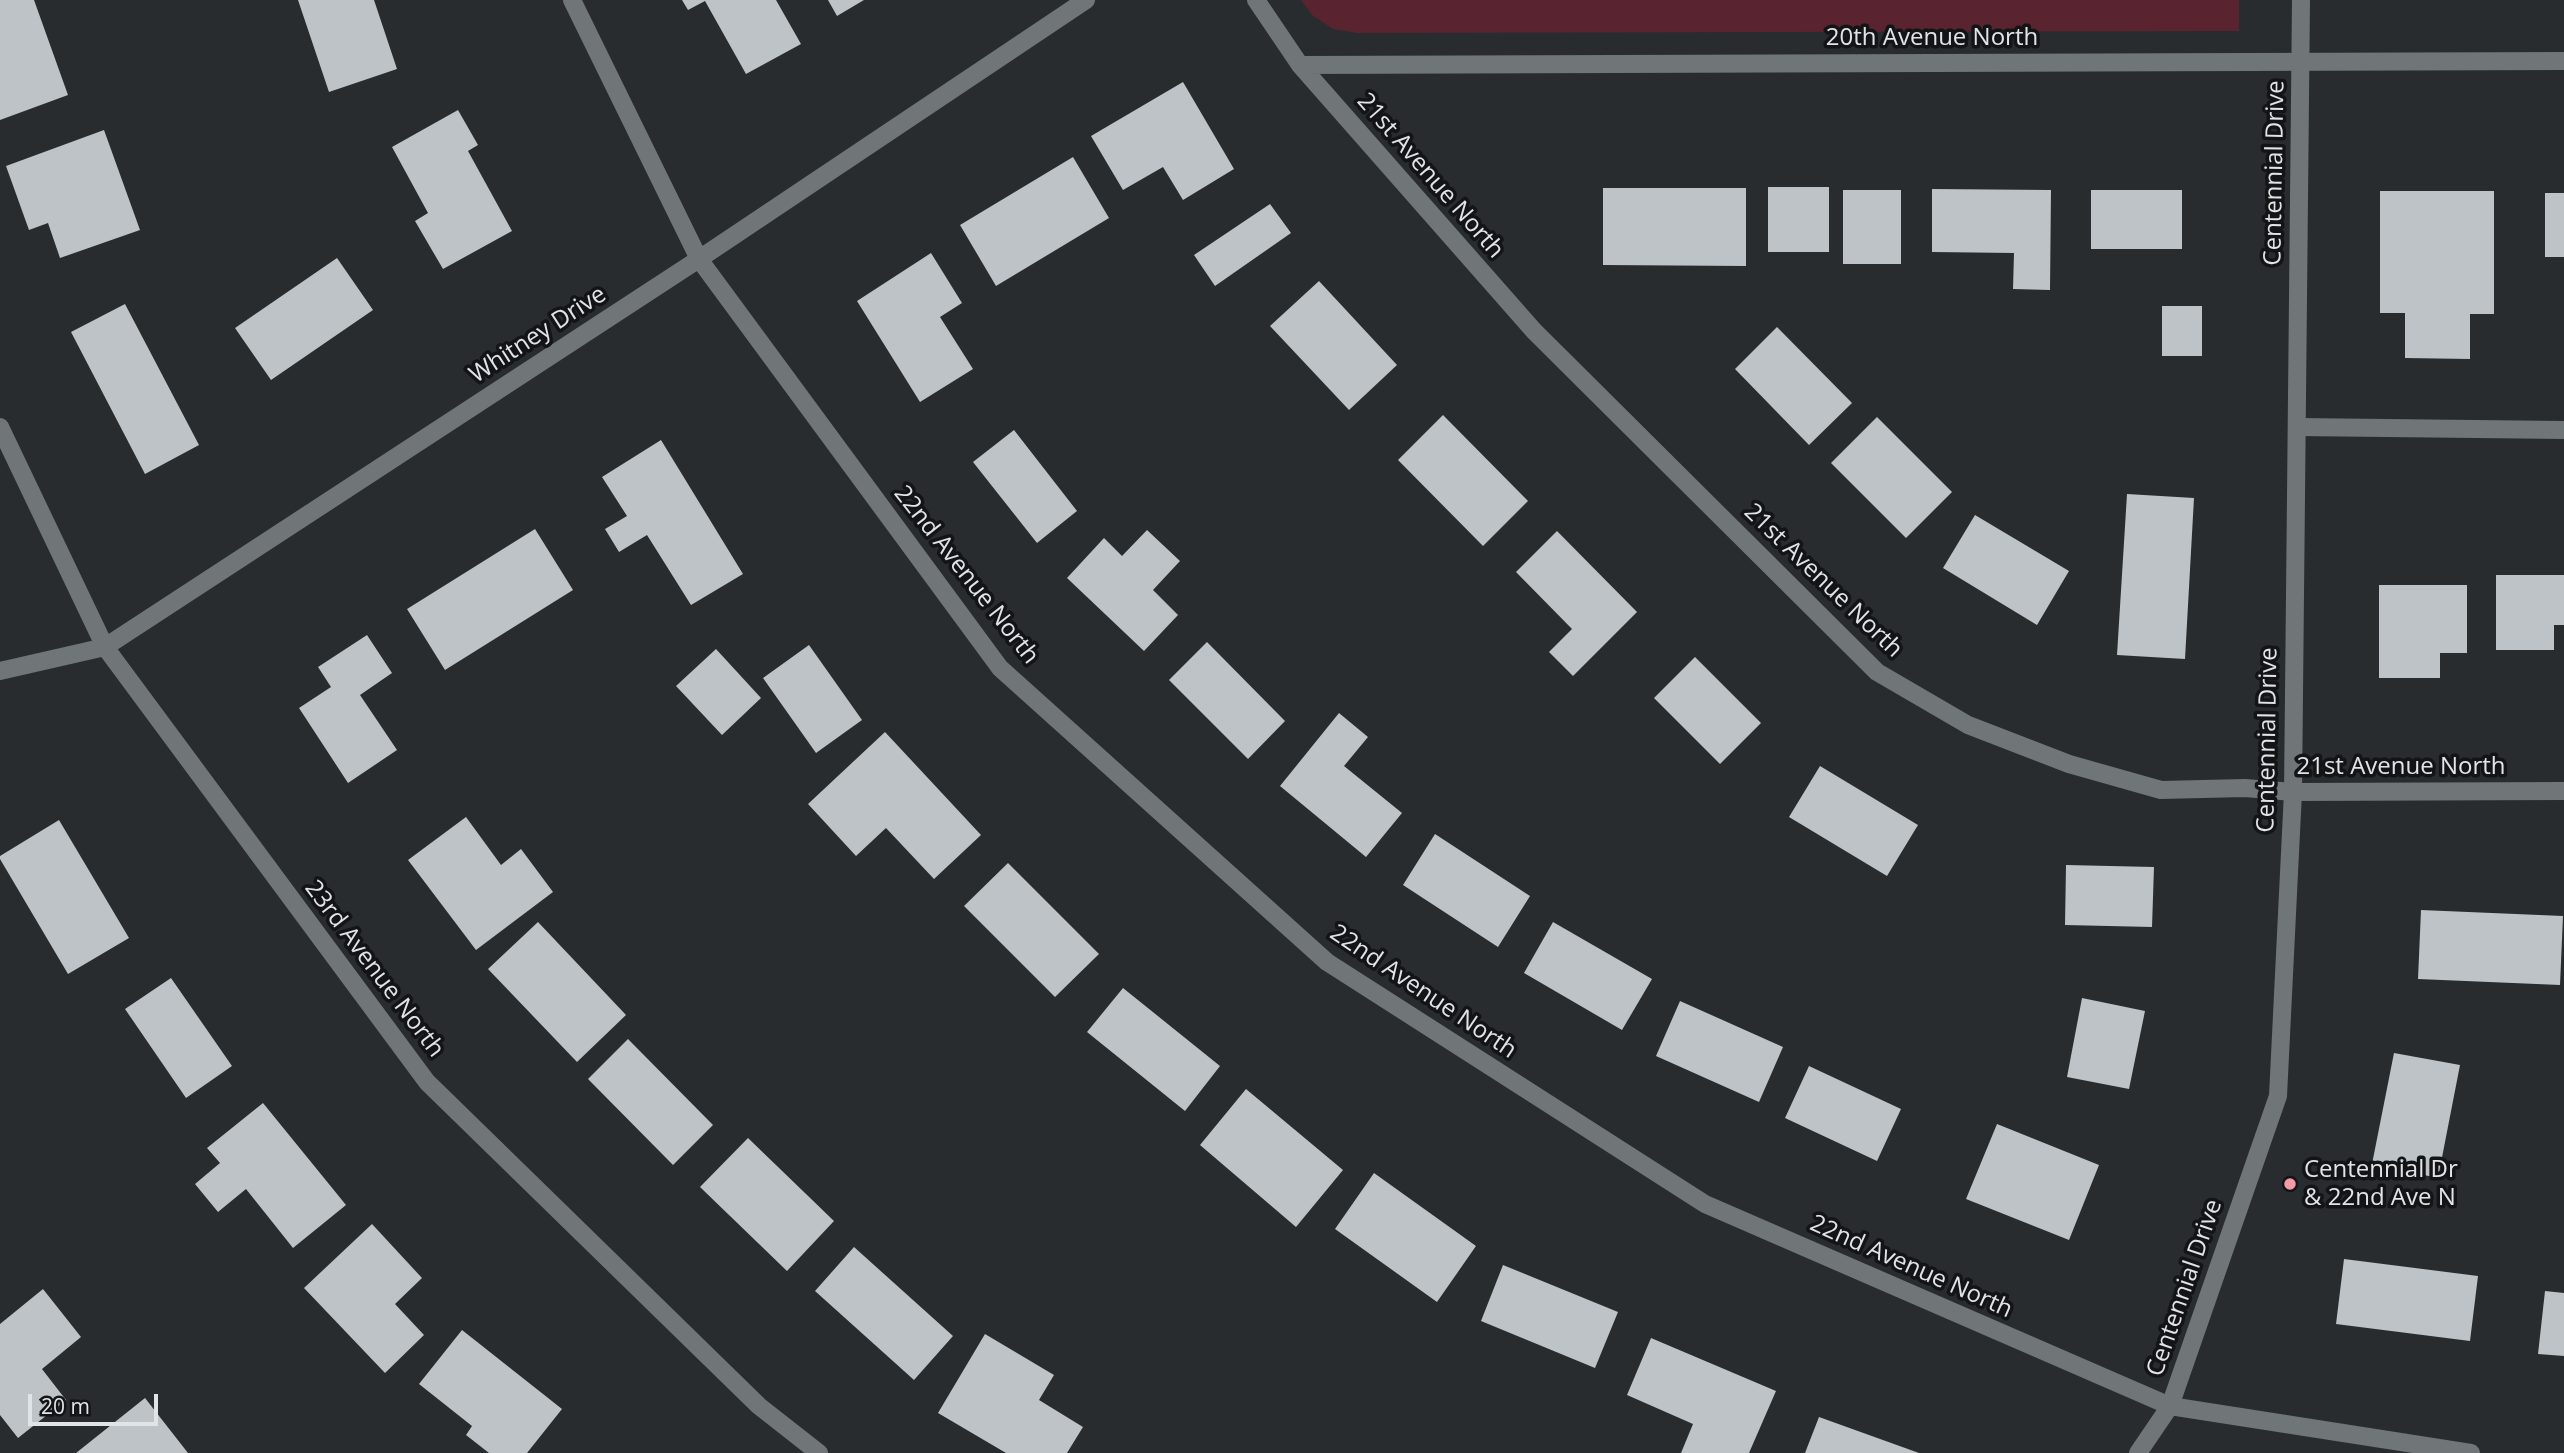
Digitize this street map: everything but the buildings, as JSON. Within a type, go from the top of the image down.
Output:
[{"type":"street","name":"22nd Avenue North","points":[[572,0],[699,259],[1000,668],[1326,962],[1705,1204],[2170,1406],[2471,1453]]},
{"type":"street","name":"Whitney Drive","points":[[0,671],[104,647],[699,259],[1086,0]]},
{"type":"street","name":"21st Avenue North","points":[[1256,0],[1300,65],[1534,331],[1877,672],[1968,725],[2068,764],[2161,790],[2245,788],[2294,792],[2564,791]]},
{"type":"street","name":"Centennial Drive","points":[[2138,1453],[2170,1406],[2278,1096],[2294,792],[2301,0]]},
{"type":"street","name":"20th Avenue North","points":[[1300,65],[2564,61]]},
{"type":"street","name":"23rd Avenue North","points":[[0,427],[104,647],[427,1082],[758,1406],[819,1453]]},
{"type":"street","points":[[2297,427],[2564,430]]},
{"type":"shaded area","points":[[1301,0],[2239,0],[2239,31],[1357,33],[1333,29],[1312,15]]},
{"type":"place","name":"Centennial Dr & 22nd Ave N","points":[[2290,1184]]}]
